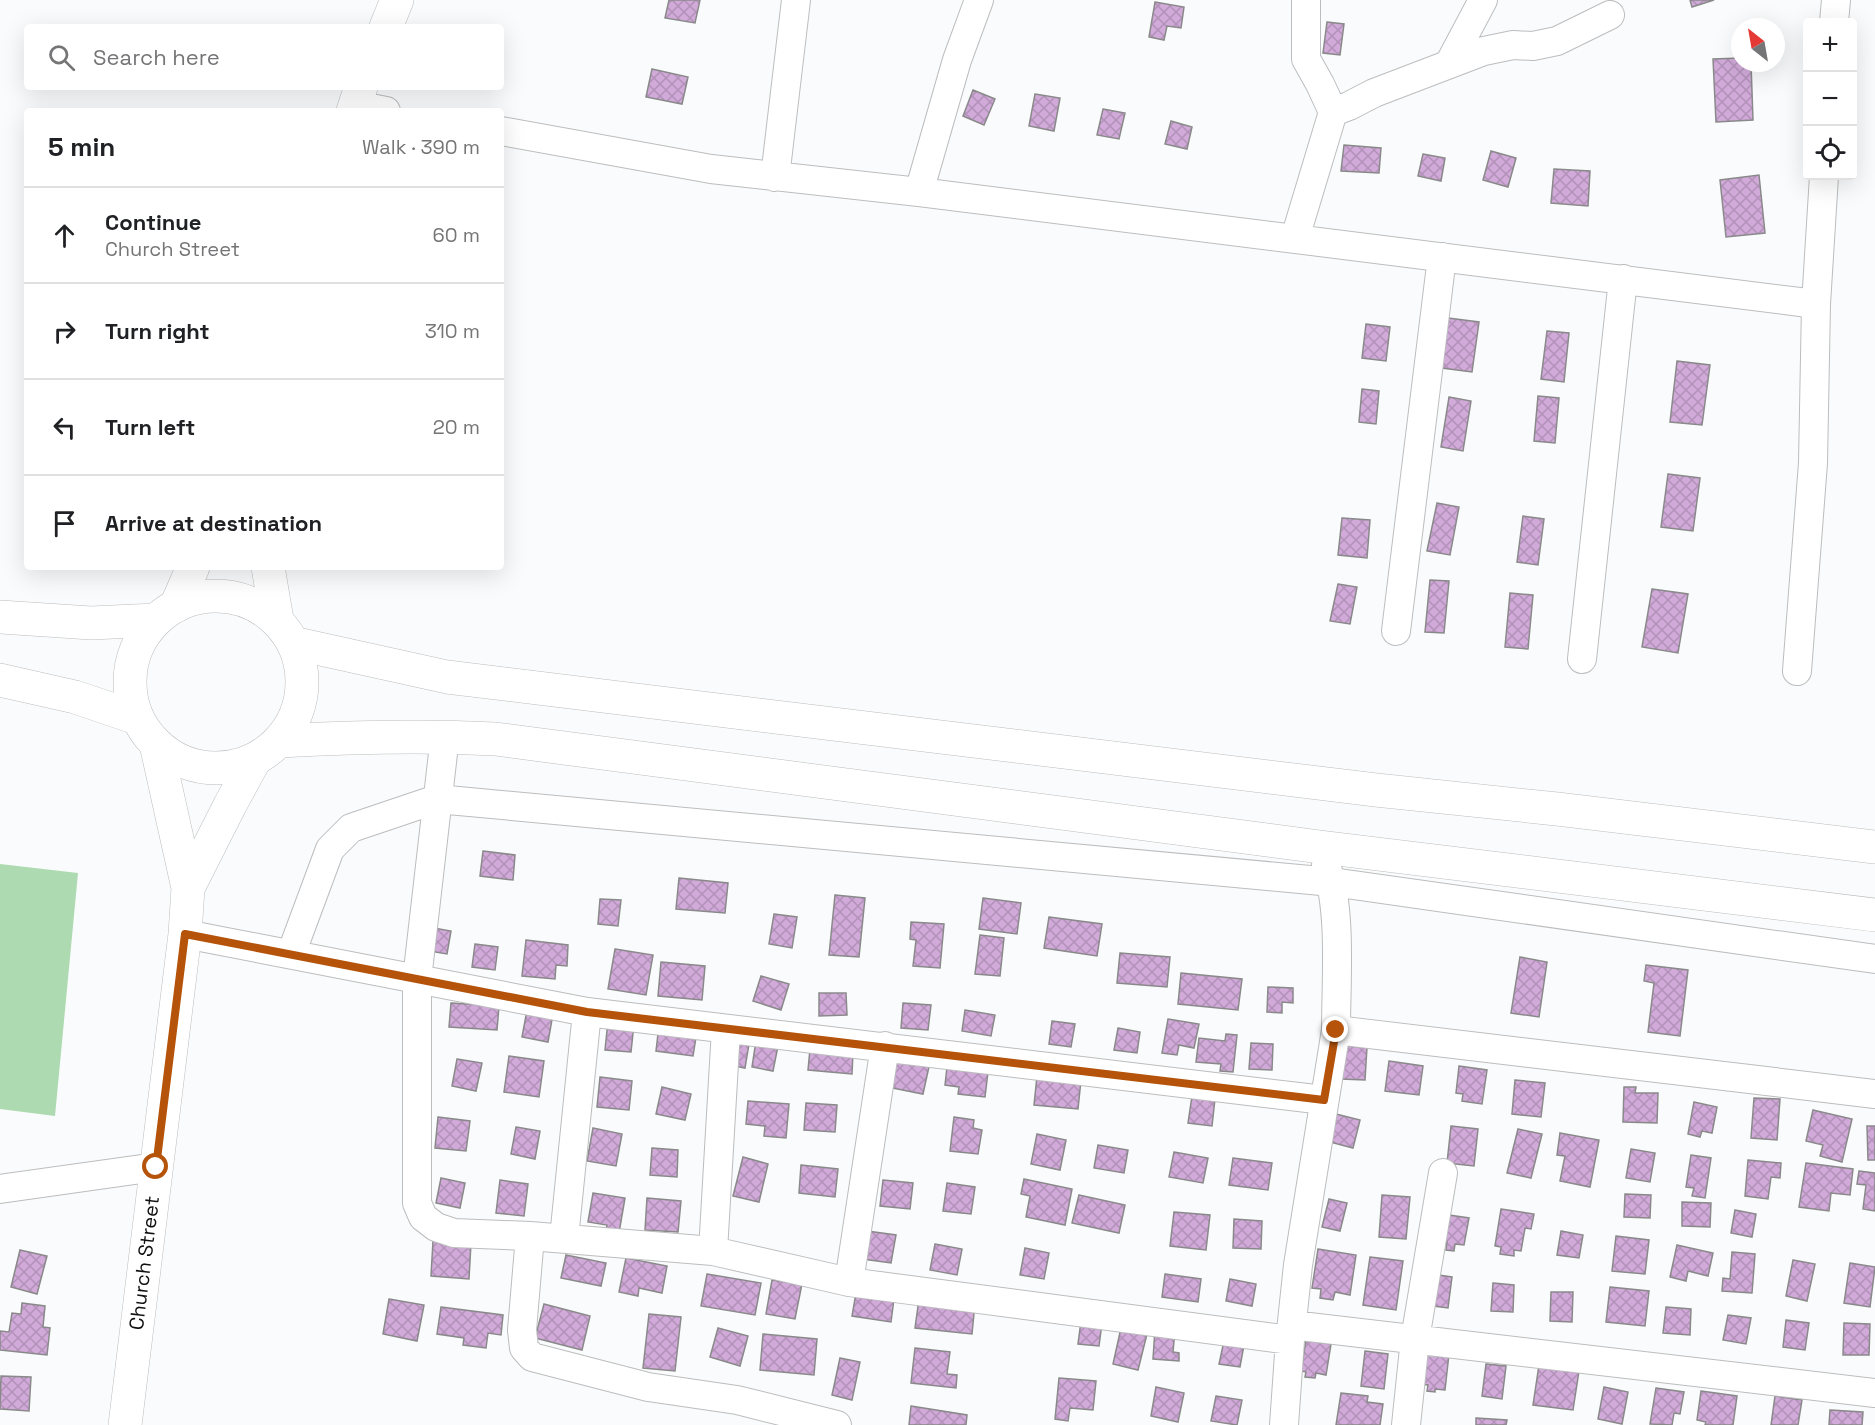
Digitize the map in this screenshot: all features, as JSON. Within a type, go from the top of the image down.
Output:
[{"type":"main road","points":[[387,24],[398,0]]},
{"type":"main road","points":[[191,570],[166,613],[140,642],[131,666],[130,693],[137,718],[145,732],[156,744],[177,759],[203,767],[230,767],[267,750],[362,736],[445,736],[495,739],[1320,847],[1875,915]]},
{"type":"main road","points":[[188,888],[230,805],[267,750],[294,719],[302,694],[302,668],[285,632],[269,570]]},
{"type":"main road","points":[[0,617],[90,623],[166,613],[202,597],[229,597],[255,604],[285,632],[447,677],[1376,790],[1875,847]]},
{"type":"main road","points":[[0,680],[75,697],[137,718]]},
{"type":"main road","points":[[156,744],[188,888]]},
{"type":"main road","name":"Church Street","points":[[125,1425],[185,934],[188,888]]},
{"type":"street","points":[[775,177],[796,0]]},
{"type":"street","points":[[919,192],[957,60],[979,0]]},
{"type":"street","points":[[1295,238],[1333,112],[1306,59],[1306,0]]},
{"type":"street","points":[[1449,64],[1483,0]]},
{"type":"street","points":[[1834,18],[1836,0]]},
{"type":"street","points":[[1333,112],[1374,93],[1484,51],[1513,45],[1533,46],[1557,41],[1610,15]]},
{"type":"street","points":[[504,132],[700,167],[775,177],[919,192],[1816,304]]},
{"type":"street","points":[[1797,671],[1813,463],[1816,304],[1824,180]]},
{"type":"street","points":[[1396,631],[1442,257]]},
{"type":"street","points":[[1582,659],[1623,279]]},
{"type":"street","points":[[445,736],[417,979],[417,1203],[423,1218],[436,1227],[454,1233],[564,1238],[713,1251],[849,1282],[1291,1332],[1415,1340],[1875,1394]]},
{"type":"street","points":[[291,954],[330,849],[351,828],[437,799],[1332,882],[1875,959]]},
{"type":"street","points":[[1284,1425],[1298,1264],[1336,1030],[1337,950],[1332,882],[1320,847]]},
{"type":"street","points":[[185,934],[587,1012],[1324,1100]]},
{"type":"street","points":[[564,1238],[587,1012]]},
{"type":"street","points":[[713,1251],[726,1029]]},
{"type":"street","points":[[1336,1030],[1875,1094]]},
{"type":"street","points":[[849,1282],[885,1047]]},
{"type":"street","points":[[0,1189],[156,1167]]},
{"type":"street","points":[[1406,1425],[1415,1340],[1443,1173]]},
{"type":"street","points":[[531,1236],[522,1330],[524,1348],[532,1357],[648,1387],[737,1400],[837,1425]]},
{"type":"green space","points":[[0,864],[78,873],[55,1116],[0,1109]]},
{"type":"building","points":[[669,0],[700,0],[695,23],[665,18]]},
{"type":"building","points":[[1690,0],[1714,0],[1692,7]]},
{"type":"building","points":[[1155,2],[1184,7],[1181,28],[1167,26],[1164,40],[1149,37]]},
{"type":"building","points":[[1327,22],[1344,24],[1340,55],[1323,53]]},
{"type":"building","points":[[1731,58],[1731,72],[1751,72],[1753,120],[1716,122],[1713,59]]},
{"type":"building","points":[[652,69],[688,77],[682,104],[646,97]]},
{"type":"building","points":[[973,90],[995,99],[984,125],[963,116]]},
{"type":"building","points":[[1035,94],[1060,98],[1054,131],[1029,126]]},
{"type":"building","points":[[1103,109],[1125,113],[1119,139],[1097,135]]},
{"type":"building","points":[[1171,121],[1192,127],[1187,149],[1165,144]]},
{"type":"building","points":[[1344,145],[1381,148],[1379,173],[1341,171]]},
{"type":"building","points":[[1491,151],[1516,158],[1508,187],[1483,180]]},
{"type":"building","points":[[1423,154],[1445,158],[1441,181],[1418,176]]},
{"type":"building","points":[[1554,169],[1590,171],[1588,206],[1551,203]]},
{"type":"building","points":[[1759,175],[1765,233],[1726,237],[1720,180]]},
{"type":"building","points":[[1448,318],[1479,322],[1472,372],[1442,368]]},
{"type":"building","points":[[1366,324],[1390,327],[1386,361],[1362,358]]},
{"type":"building","points":[[1547,331],[1569,333],[1564,382],[1541,379]]},
{"type":"building","points":[[1677,361],[1710,365],[1702,425],[1670,422]]},
{"type":"building","points":[[1362,389],[1379,391],[1376,424],[1359,422]]},
{"type":"building","points":[[1538,396],[1559,398],[1555,443],[1534,441]]},
{"type":"building","points":[[1449,397],[1471,401],[1463,451],[1441,447]]},
{"type":"building","points":[[1668,474],[1700,478],[1693,531],[1661,527]]},
{"type":"building","points":[[1437,503],[1459,507],[1450,555],[1427,551]]},
{"type":"building","points":[[1523,516],[1544,519],[1538,565],[1517,562]]},
{"type":"building","points":[[1342,518],[1370,520],[1367,558],[1338,555]]},
{"type":"building","points":[[1430,580],[1449,581],[1444,633],[1425,632]]},
{"type":"building","points":[[1338,584],[1357,587],[1350,624],[1330,621]]},
{"type":"building","points":[[1652,589],[1688,594],[1678,653],[1642,647]]},
{"type":"building","points":[[1510,593],[1533,595],[1528,649],[1505,647]]},
{"type":"building","points":[[483,851],[515,855],[513,880],[480,876]]},
{"type":"building","points":[[679,878],[728,883],[725,913],[676,909]]},
{"type":"building","points":[[835,895],[865,898],[859,957],[829,955]]},
{"type":"building","points":[[983,898],[1021,903],[1017,934],[979,929]]},
{"type":"building","points":[[600,899],[621,900],[618,926],[598,924]]},
{"type":"building","points":[[774,914],[797,917],[792,948],[769,944]]},
{"type":"building","points":[[1049,917],[1102,924],[1097,956],[1044,948]]},
{"type":"building","points":[[911,922],[944,924],[940,968],[913,966],[916,940],[910,939]]},
{"type":"building","points":[[428,927],[451,931],[447,954],[423,950]]},
{"type":"building","points":[[980,935],[1004,938],[1000,976],[975,974]]},
{"type":"building","points":[[526,940],[568,945],[567,966],[556,965],[555,979],[522,976]]},
{"type":"building","points":[[475,944],[498,947],[495,970],[472,967]]},
{"type":"building","points":[[615,949],[653,955],[646,995],[608,989]]},
{"type":"building","points":[[1120,953],[1170,957],[1167,987],[1117,983]]},
{"type":"building","points":[[1520,957],[1547,962],[1539,1017],[1511,1013]]},
{"type":"building","points":[[661,962],[705,966],[702,1000],[658,996]]},
{"type":"building","points":[[1646,965],[1688,970],[1680,1036],[1648,1032],[1654,983],[1644,981]]},
{"type":"building","points":[[1181,973],[1242,979],[1238,1010],[1178,1004]]},
{"type":"building","points":[[761,976],[789,984],[781,1010],[753,1001]]},
{"type":"building","points":[[1268,987],[1293,988],[1293,1003],[1282,1002],[1282,1013],[1267,1012]]},
{"type":"building","points":[[819,993],[846,993],[847,1015],[819,1016]]},
{"type":"building","points":[[451,1003],[499,1006],[497,1030],[449,1027]]},
{"type":"building","points":[[903,1003],[931,1005],[928,1030],[901,1028]]},
{"type":"building","points":[[527,1010],[553,1014],[548,1042],[522,1037]]},
{"type":"building","points":[[965,1010],[995,1015],[991,1036],[962,1031]]},
{"type":"building","points":[[1168,1019],[1199,1024],[1194,1048],[1179,1045],[1177,1055],[1162,1053]]},
{"type":"building","points":[[608,1021],[634,1024],[631,1052],[605,1050]]},
{"type":"building","points":[[1052,1021],[1075,1024],[1071,1047],[1049,1044]]},
{"type":"building","points":[[659,1025],[697,1031],[693,1056],[656,1051]]},
{"type":"building","points":[[1118,1028],[1140,1032],[1137,1053],[1114,1050]]},
{"type":"building","points":[[1226,1034],[1237,1035],[1233,1072],[1220,1071],[1221,1064],[1196,1062],[1199,1038],[1225,1041]]},
{"type":"building","points":[[734,1036],[750,1038],[745,1068],[729,1065]]},
{"type":"building","points":[[756,1041],[778,1046],[773,1071],[752,1067]]},
{"type":"building","points":[[1251,1043],[1273,1044],[1272,1070],[1249,1069]]},
{"type":"building","points":[[1342,1046],[1367,1047],[1365,1080],[1341,1079]]},
{"type":"building","points":[[810,1049],[853,1052],[852,1074],[808,1070]]},
{"type":"building","points":[[888,1054],[930,1062],[923,1094],[882,1086]]},
{"type":"building","points":[[509,1056],[544,1061],[539,1097],[504,1092]]},
{"type":"building","points":[[457,1059],[482,1063],[476,1091],[452,1086]]},
{"type":"building","points":[[1389,1061],[1423,1066],[1419,1095],[1385,1091]]},
{"type":"building","points":[[1459,1066],[1487,1070],[1482,1104],[1462,1101],[1463,1094],[1456,1093]]},
{"type":"building","points":[[947,1067],[988,1072],[985,1097],[958,1094],[959,1087],[945,1085]]},
{"type":"building","points":[[1037,1076],[1081,1080],[1078,1109],[1034,1105]]},
{"type":"building","points":[[600,1077],[632,1081],[629,1110],[597,1107]]},
{"type":"building","points":[[1515,1080],[1545,1083],[1541,1117],[1512,1114]]},
{"type":"building","points":[[662,1087],[691,1094],[685,1120],[656,1114]]},
{"type":"building","points":[[1624,1087],[1636,1087],[1635,1093],[1658,1093],[1657,1123],[1623,1122]]},
{"type":"building","points":[[1192,1096],[1215,1099],[1212,1126],[1188,1123]]},
{"type":"building","points":[[1754,1098],[1780,1099],[1777,1140],[1751,1138]]},
{"type":"building","points":[[748,1101],[789,1104],[786,1138],[764,1136],[765,1126],[746,1124]]},
{"type":"building","points":[[1694,1102],[1717,1107],[1712,1133],[1702,1131],[1700,1137],[1688,1134]]},
{"type":"building","points":[[806,1103],[837,1105],[835,1132],[804,1130]]},
{"type":"building","points":[[1813,1110],[1852,1119],[1842,1162],[1820,1156],[1823,1145],[1806,1141]]},
{"type":"building","points":[[1336,1114],[1360,1120],[1353,1148],[1330,1142]]},
{"type":"building","points":[[438,1117],[470,1121],[466,1151],[435,1148]]},
{"type":"building","points":[[954,1117],[974,1120],[973,1128],[982,1130],[978,1154],[950,1151]]},
{"type":"building","points":[[1451,1126],[1478,1129],[1474,1166],[1447,1163]]},
{"type":"building","points":[[1867,1126],[1875,1126],[1875,1160],[1868,1160]]},
{"type":"building","points":[[516,1127],[540,1131],[535,1159],[511,1154]]},
{"type":"building","points":[[593,1128],[622,1134],[616,1166],[587,1161]]},
{"type":"building","points":[[1518,1129],[1542,1134],[1531,1178],[1507,1173]]},
{"type":"building","points":[[1560,1133],[1599,1140],[1590,1187],[1560,1181],[1565,1156],[1557,1155]]},
{"type":"building","points":[[1037,1134],[1066,1140],[1060,1170],[1031,1164]]},
{"type":"building","points":[[1098,1145],[1128,1150],[1124,1173],[1094,1168]]},
{"type":"building","points":[[652,1148],[678,1150],[677,1177],[650,1175]]},
{"type":"building","points":[[1631,1149],[1655,1153],[1650,1182],[1626,1178]]},
{"type":"building","points":[[1174,1152],[1208,1158],[1203,1183],[1169,1177]]},
{"type":"building","points":[[1691,1155],[1711,1158],[1705,1198],[1692,1196],[1694,1188],[1686,1187]]},
{"type":"building","points":[[743,1157],[768,1164],[759,1202],[733,1196]]},
{"type":"building","points":[[1233,1158],[1272,1163],[1268,1190],[1229,1185]]},
{"type":"building","points":[[1748,1160],[1781,1163],[1780,1178],[1771,1177],[1768,1199],[1745,1196]]},
{"type":"building","points":[[1806,1163],[1853,1169],[1850,1195],[1831,1193],[1829,1211],[1799,1207]]},
{"type":"building","points":[[801,1165],[838,1169],[835,1197],[799,1193]]},
{"type":"building","points":[[1859,1171],[1875,1173],[1875,1211],[1863,1209],[1866,1185],[1857,1184]]},
{"type":"building","points":[[441,1178],[465,1183],[460,1208],[436,1203]]},
{"type":"building","points":[[1024,1179],[1072,1189],[1065,1225],[1026,1217],[1030,1196],[1021,1194]]},
{"type":"building","points":[[500,1180],[528,1184],[524,1216],[496,1213]]},
{"type":"building","points":[[883,1180],[913,1183],[910,1209],[880,1206]]},
{"type":"building","points":[[947,1183],[975,1187],[971,1214],[943,1211]]},
{"type":"building","points":[[593,1193],[625,1198],[619,1233],[606,1231],[607,1225],[588,1222]]},
{"type":"building","points":[[1625,1194],[1651,1195],[1650,1218],[1624,1217]]},
{"type":"building","points":[[1079,1195],[1125,1205],[1119,1233],[1072,1223]]},
{"type":"building","points":[[1382,1195],[1410,1197],[1406,1239],[1379,1237]]},
{"type":"building","points":[[647,1198],[681,1201],[678,1232],[645,1230]]},
{"type":"building","points":[[1329,1199],[1347,1203],[1340,1231],[1322,1227]]},
{"type":"building","points":[[1682,1202],[1711,1203],[1710,1227],[1682,1226]]},
{"type":"building","points":[[1501,1209],[1534,1214],[1531,1229],[1525,1228],[1521,1251],[1514,1250],[1514,1256],[1500,1254],[1501,1247],[1495,1246]]},
{"type":"building","points":[[1735,1210],[1756,1214],[1752,1237],[1731,1233]]},
{"type":"building","points":[[1174,1212],[1210,1215],[1206,1250],[1170,1246]]},
{"type":"building","points":[[1442,1214],[1469,1218],[1464,1245],[1455,1244],[1454,1251],[1446,1250],[1447,1242],[1438,1241]]},
{"type":"building","points":[[1234,1219],[1262,1221],[1261,1249],[1233,1248]]},
{"type":"building","points":[[867,1231],[896,1235],[891,1263],[863,1259]]},
{"type":"building","points":[[1561,1231],[1583,1235],[1579,1258],[1557,1255]]},
{"type":"building","points":[[1616,1236],[1649,1240],[1645,1274],[1612,1271]]},
{"type":"building","points":[[433,1241],[471,1243],[469,1279],[431,1276]]},
{"type":"building","points":[[935,1244],[962,1249],[957,1275],[930,1270]]},
{"type":"building","points":[[1677,1245],[1713,1253],[1708,1276],[1688,1271],[1686,1281],[1670,1277]]},
{"type":"building","points":[[1025,1248],[1049,1253],[1044,1279],[1020,1275]]},
{"type":"building","points":[[1318,1249],[1356,1255],[1350,1295],[1335,1292],[1333,1300],[1320,1298],[1321,1289],[1312,1288]]},
{"type":"building","points":[[20,1250],[47,1256],[37,1294],[11,1287]]},
{"type":"building","points":[[1732,1252],[1755,1254],[1752,1293],[1722,1291],[1723,1278],[1730,1279]]},
{"type":"building","points":[[566,1255],[606,1263],[601,1286],[561,1278]]},
{"type":"building","points":[[1370,1257],[1403,1261],[1396,1310],[1363,1305]]},
{"type":"building","points":[[626,1258],[667,1266],[662,1293],[639,1288],[638,1296],[619,1292]]},
{"type":"building","points":[[1793,1260],[1815,1264],[1807,1301],[1786,1296]]},
{"type":"building","points":[[1850,1263],[1875,1267],[1870,1307],[1844,1303]]},
{"type":"building","points":[[707,1274],[761,1283],[755,1315],[701,1306]]},
{"type":"building","points":[[1165,1274],[1201,1279],[1198,1302],[1162,1297]]},
{"type":"building","points":[[1431,1274],[1452,1277],[1448,1308],[1426,1305]]},
{"type":"building","points":[[1230,1279],[1256,1284],[1252,1306],[1226,1301]]},
{"type":"building","points":[[772,1280],[802,1284],[795,1319],[766,1314]]},
{"type":"building","points":[[1493,1283],[1514,1285],[1513,1312],[1491,1311]]},
{"type":"building","points":[[1610,1287],[1649,1291],[1645,1326],[1606,1322]]},
{"type":"building","points":[[1551,1292],[1573,1292],[1572,1322],[1550,1321]]},
{"type":"building","points":[[856,1293],[894,1299],[891,1322],[852,1316]]},
{"type":"building","points":[[389,1299],[424,1305],[417,1341],[383,1334]]},
{"type":"building","points":[[919,1299],[975,1303],[972,1334],[915,1328]]},
{"type":"building","points":[[22,1303],[45,1306],[43,1327],[50,1328],[47,1355],[0,1350],[0,1331],[9,1332],[12,1313],[21,1314]]},
{"type":"building","points":[[544,1304],[590,1316],[582,1350],[535,1338]]},
{"type":"building","points":[[441,1307],[503,1315],[501,1335],[488,1333],[486,1348],[463,1345],[464,1338],[437,1334]]},
{"type":"building","points":[[1666,1307],[1691,1309],[1690,1335],[1663,1333]]},
{"type":"building","points":[[649,1314],[681,1317],[675,1371],[643,1368]]},
{"type":"building","points":[[1728,1315],[1751,1318],[1746,1344],[1723,1340]]},
{"type":"building","points":[[1786,1320],[1809,1323],[1805,1350],[1783,1347]]},
{"type":"building","points":[[1081,1321],[1102,1323],[1099,1346],[1078,1344]]},
{"type":"building","points":[[1844,1323],[1870,1324],[1869,1355],[1843,1355]]},
{"type":"building","points":[[718,1328],[748,1336],[740,1366],[710,1357]]},
{"type":"building","points":[[1121,1328],[1147,1334],[1138,1370],[1113,1364]]},
{"type":"building","points":[[1155,1329],[1175,1331],[1173,1352],[1179,1353],[1179,1361],[1153,1359]]},
{"type":"building","points":[[763,1334],[817,1339],[814,1375],[760,1370]]},
{"type":"building","points":[[1306,1340],[1331,1344],[1326,1375],[1316,1373],[1315,1378],[1305,1377],[1306,1372],[1301,1371]]},
{"type":"building","points":[[1224,1341],[1244,1345],[1240,1367],[1219,1364]]},
{"type":"building","points":[[915,1348],[950,1352],[947,1374],[957,1375],[956,1388],[911,1383]]},
{"type":"building","points":[[1365,1351],[1388,1354],[1384,1389],[1361,1386]]},
{"type":"building","points":[[1421,1351],[1449,1354],[1445,1390],[1427,1391],[1428,1385],[1419,1384]]},
{"type":"building","points":[[840,1358],[860,1362],[852,1400],[832,1395]]},
{"type":"building","points":[[1486,1364],[1506,1366],[1502,1399],[1482,1396]]},
{"type":"building","points":[[1539,1365],[1579,1371],[1573,1410],[1533,1405]]},
{"type":"building","points":[[1,1376],[31,1377],[29,1411],[0,1409]]},
{"type":"building","points":[[1059,1378],[1096,1381],[1093,1410],[1070,1408],[1068,1421],[1055,1419]]},
{"type":"building","points":[[1156,1387],[1184,1393],[1178,1422],[1151,1416]]},
{"type":"building","points":[[1604,1387],[1628,1392],[1622,1424],[1598,1419]]},
{"type":"building","points":[[1656,1388],[1684,1392],[1680,1414],[1674,1413],[1672,1425],[1650,1424]]},
{"type":"building","points":[[1701,1391],[1737,1396],[1733,1425],[1705,1425],[1706,1422],[1697,1420]]},
{"type":"building","points":[[1341,1393],[1368,1396],[1367,1402],[1383,1404],[1380,1425],[1336,1425]]},
{"type":"building","points":[[1216,1396],[1242,1400],[1237,1425],[1211,1421]]},
{"type":"building","points":[[1775,1396],[1802,1400],[1798,1425],[1771,1425]]},
{"type":"building","points":[[911,1406],[967,1415],[966,1425],[909,1425]]},
{"type":"building","points":[[1830,1410],[1863,1412],[1862,1425],[1829,1425]]},
{"type":"building","points":[[1476,1418],[1507,1420],[1506,1425],[1476,1425]]},
{"type":"route","points":[[156,1167],[185,934],[587,1012],[1324,1100],[1336,1030]]}]
